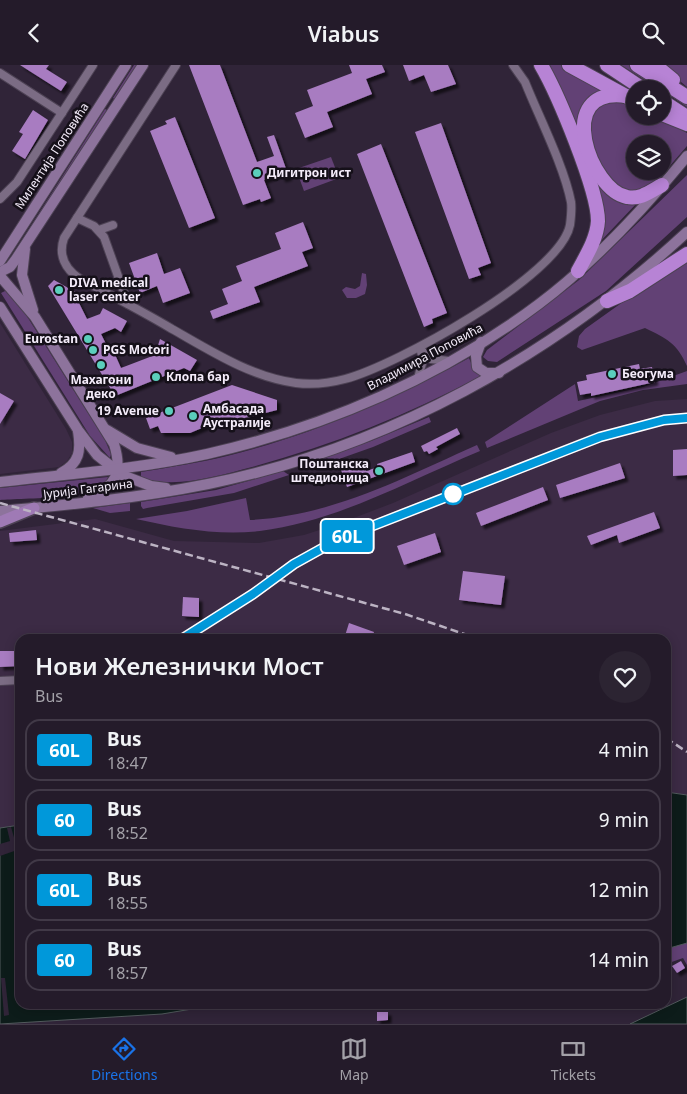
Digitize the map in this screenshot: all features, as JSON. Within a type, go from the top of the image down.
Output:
[{"type":"highway","points":[[541,65],[559,104],[595,200],[596,231],[578,271]]},
{"type":"highway","points":[[569,65],[626,97]]},
{"type":"highway","points":[[606,65],[629,80]]},
{"type":"highway","points":[[637,65],[687,97]]},
{"type":"highway","points":[[655,65],[687,91]]},
{"type":"highway","points":[[626,98],[609,95],[599,98],[587,110],[584,118],[585,136],[593,162],[604,183],[616,194],[624,197],[642,196],[662,185]]},
{"type":"highway","points":[[671,107],[687,117]]},
{"type":"highway","points":[[671,118],[687,124]]},
{"type":"highway","points":[[607,301],[630,291],[687,253]]},
{"type":"main road","name":"Милентија Поповића","points":[[0,261],[126,65]]},
{"type":"main road","points":[[73,504],[102,491],[117,470],[114,444],[35,317],[0,274],[11,266],[143,65]]},
{"type":"main road","name":"Владимира Поповића","points":[[117,470],[253,443],[310,425],[379,397],[449,361],[540,303],[578,271],[620,231],[687,156]]},
{"type":"main road","points":[[1,309],[78,430],[98,455],[117,470],[151,485],[180,489],[270,469],[345,444],[432,408],[500,373],[562,333],[607,301],[687,232]]},
{"type":"main road","points":[[0,246],[11,243]]},
{"type":"main road","points":[[26,243],[22,279],[35,317]]},
{"type":"main road","points":[[481,342],[476,356],[477,367],[486,373],[500,373]]},
{"type":"main road","points":[[104,427],[122,440],[146,452],[185,458]]},
{"type":"main road","points":[[57,475],[69,468],[79,456],[78,430]]},
{"type":"main road","name":"Јурија Гагарина","points":[[0,482],[117,470]]},
{"type":"main road","name":"Јурија Гагарина","points":[[0,511],[73,504],[180,489]]},
{"type":"main road","points":[[0,522],[34,508]]},
{"type":"street","points":[[0,199],[17,183],[93,65]]},
{"type":"street","points":[[176,65],[77,218],[62,245],[64,263],[73,275],[225,358],[263,375],[289,382],[313,383],[344,379],[420,349],[516,287],[547,262],[562,245],[568,232],[571,212],[569,197],[525,83],[513,65]]},
{"type":"street","name":"Милентија Поповића","points":[[0,73],[62,113]]},
{"type":"street","points":[[77,218],[99,230],[128,304]]},
{"type":"street","points":[[99,230],[113,225]]},
{"type":"street","points":[[420,349],[432,359],[449,361]]},
{"type":"street","points":[[418,378],[423,360],[420,349]]},
{"type":"street","points":[[190,634],[253,594],[294,564],[339,539],[600,437],[664,420],[687,418]]},
{"type":"street","points":[[0,681],[15,680]]},
{"type":"shaded area","points":[[134,65],[138,65],[116,100],[113,98]]},
{"type":"shaded area","points":[[545,65],[562,65],[607,91],[593,96],[585,104],[581,114],[583,139],[595,176],[637,203],[597,245],[602,226]]},
{"type":"shaded area","points":[[621,65],[629,65],[653,80],[645,80]]},
{"type":"shaded area","points":[[661,65],[687,65],[687,87]]},
{"type":"shaded area","points":[[671,92],[687,102],[687,107],[671,96]]},
{"type":"shaded area","points":[[617,100],[626,103],[626,125],[671,124],[687,133],[687,146],[671,165],[671,135],[626,135],[626,180],[658,180],[634,194],[613,186],[593,148],[589,128],[593,107]]},
{"type":"shaded area","points":[[105,109],[109,111],[12,259],[10,259]]},
{"type":"shaded area","points":[[331,157],[339,178],[304,191],[296,169]]},
{"type":"shaded area","points":[[687,175],[687,217],[606,291],[497,362],[488,361],[483,357],[487,350],[579,280]]},
{"type":"shaded area","points":[[687,260],[687,366],[671,343],[645,328],[582,350],[577,347],[579,336],[585,329],[648,284]]},
{"type":"shaded area","points":[[362,273],[366,274],[367,285],[365,294],[356,298],[347,298],[342,290],[346,287],[355,289],[360,286]]},
{"type":"shaded area","points":[[7,290],[23,310],[105,440],[111,454],[110,458],[90,436],[1,293]]},
{"type":"shaded area","points":[[0,323],[66,429],[72,442],[72,453],[67,461],[59,467],[0,474]]},
{"type":"shaded area","points":[[469,358],[474,370],[481,376],[426,404],[340,439],[252,467],[197,480],[169,482],[141,478],[141,472],[227,456],[321,427],[381,402]]},
{"type":"shaded area","points":[[687,371],[687,384],[643,390],[600,401],[487,448],[485,442],[575,384],[578,401],[643,387]]},
{"type":"shaded area","points":[[687,399],[687,795],[671,793],[671,634],[15,634],[15,826],[0,828],[0,531],[95,519],[174,541],[259,543],[304,535],[393,503],[551,433],[600,415],[655,401]]},
{"type":"shaded area","points":[[429,417],[431,422],[373,447],[308,470],[305,465],[371,441]]},
{"type":"shaded area","points":[[477,445],[480,451],[372,499],[317,519],[289,526],[260,531],[229,533],[182,528],[136,519],[187,511],[246,498],[250,520],[310,511],[338,503],[394,482]]},
{"type":"shaded area","points":[[283,471],[289,475],[234,493],[143,509],[141,506],[141,502],[216,490]]},
{"type":"shaded area","points":[[108,477],[103,485],[78,494],[0,500],[0,488]]},
{"type":"shaded area","points":[[130,503],[130,511],[110,513],[93,508]]},
{"type":"shaded area","points":[[671,793],[687,795],[687,943],[671,948]]},
{"type":"shaded area","points":[[15,826],[15,1009],[192,1009],[162,1014],[0,1024],[0,828]]},
{"type":"shaded area","points":[[687,897],[687,965],[683,958],[671,962],[671,901]]},
{"type":"shaded area","points":[[687,997],[687,1024],[630,1024],[662,1009],[671,1009],[671,1005]]},
{"type":"pier","points":[[11,827],[15,841],[15,851],[0,856],[0,844],[10,841],[7,828]]},
{"type":"pier","points":[[1,978],[5,978],[9,1015],[4,1016]]},
{"type":"building","points":[[20,65],[49,65],[46,69],[67,82],[61,91]]},
{"type":"building","points":[[189,65],[220,65],[257,162],[274,156],[267,137],[274,135],[289,177],[282,179],[280,174],[264,180],[271,198],[261,202],[260,199],[243,205]]},
{"type":"building","points":[[349,65],[382,65],[385,72],[366,79],[372,94],[327,112],[333,127],[305,138],[295,113],[313,106],[307,90],[352,73]]},
{"type":"building","points":[[403,65],[448,65],[456,84],[431,92],[424,75],[409,81]]},
{"type":"building","points":[[33,110],[48,120],[25,159],[12,151],[23,134],[19,132]]},
{"type":"building","points":[[175,117],[215,218],[189,228],[150,131],[167,124],[165,121]]},
{"type":"building","points":[[441,123],[491,263],[478,268],[481,275],[469,279],[415,132]]},
{"type":"building","points":[[381,144],[447,313],[432,319],[433,323],[424,327],[357,154]]},
{"type":"building","points":[[303,222],[313,248],[302,252],[308,266],[254,287],[260,302],[213,319],[210,311],[228,304],[222,289],[242,281],[236,266],[281,249],[275,233]]},
{"type":"building","points":[[157,253],[164,274],[180,268],[190,293],[163,303],[157,286],[140,293],[129,263]]},
{"type":"building","points":[[54,280],[79,294],[77,299],[87,319],[100,314],[103,308],[127,321],[121,332],[115,328],[101,334],[110,352],[113,350],[121,368],[155,355],[160,339],[197,360],[190,371],[184,368],[115,396],[48,286]]},
{"type":"building","points":[[639,364],[640,369],[652,367],[655,382],[591,396],[591,393],[580,395],[577,382],[587,380],[586,375]]},
{"type":"building","name":"19 Avenue","points":[[232,385],[277,400],[277,410],[223,424],[221,420],[190,433],[161,433],[158,426],[150,429],[146,418]]},
{"type":"building","points":[[0,393],[14,401],[0,424]]},
{"type":"building","points":[[457,428],[460,434],[436,447],[438,449],[429,454],[427,451],[424,452],[421,446]]},
{"type":"building","points":[[687,449],[687,475],[673,476],[673,450]]},
{"type":"building","points":[[412,452],[415,462],[347,487],[341,470],[362,462],[366,471],[378,467],[377,464]]},
{"type":"building","points":[[620,463],[625,478],[560,498],[556,485]]},
{"type":"building","points":[[543,487],[548,500],[481,526],[476,513]]},
{"type":"building","points":[[654,512],[660,528],[619,543],[617,535],[591,545],[587,536]]},
{"type":"building","points":[[36,530],[37,540],[10,542],[9,533]]},
{"type":"building","points":[[435,533],[441,552],[404,565],[397,546]]},
{"type":"building","points":[[463,571],[505,576],[501,605],[459,600]]},
{"type":"building","points":[[183,597],[199,598],[199,617],[182,616]]},
{"type":"building","points":[[349,623],[374,632],[373,634],[346,634]]},
{"type":"building","points":[[0,651],[15,651],[15,666],[0,667]]},
{"type":"building","points":[[681,961],[685,968],[677,973],[672,966]]},
{"type":"building","points":[[377,1012],[388,1012],[388,1020],[377,1021]]},
{"type":"railway","points":[[0,503],[405,614],[464,634]]},
{"type":"railway","points":[[671,741],[687,752]]},
{"type":"bus line","name":"60L","points":[[190,634],[253,594],[294,564],[339,539],[423,505],[530,466],[600,437],[664,420],[687,418]]},
{"type":"place","name":"Дигитрон ист","points":[[257,173]]},
{"type":"place","name":"DIVA medical laser center","points":[[59,290]]},
{"type":"place","name":"Eurostan","points":[[88,339]]},
{"type":"place","name":"PGS Motori","points":[[93,350]]},
{"type":"place","name":"Махагони деко","points":[[101,365]]},
{"type":"place","name":"Беогума","points":[[612,374]]},
{"type":"place","name":"Клопа бар","points":[[156,377]]},
{"type":"place","name":"19 Avenue","points":[[169,411]]},
{"type":"place","name":"Амбасада Аустралије","points":[[193,416]]},
{"type":"place","name":"Поштанска штедионица","points":[[379,471]]}]
